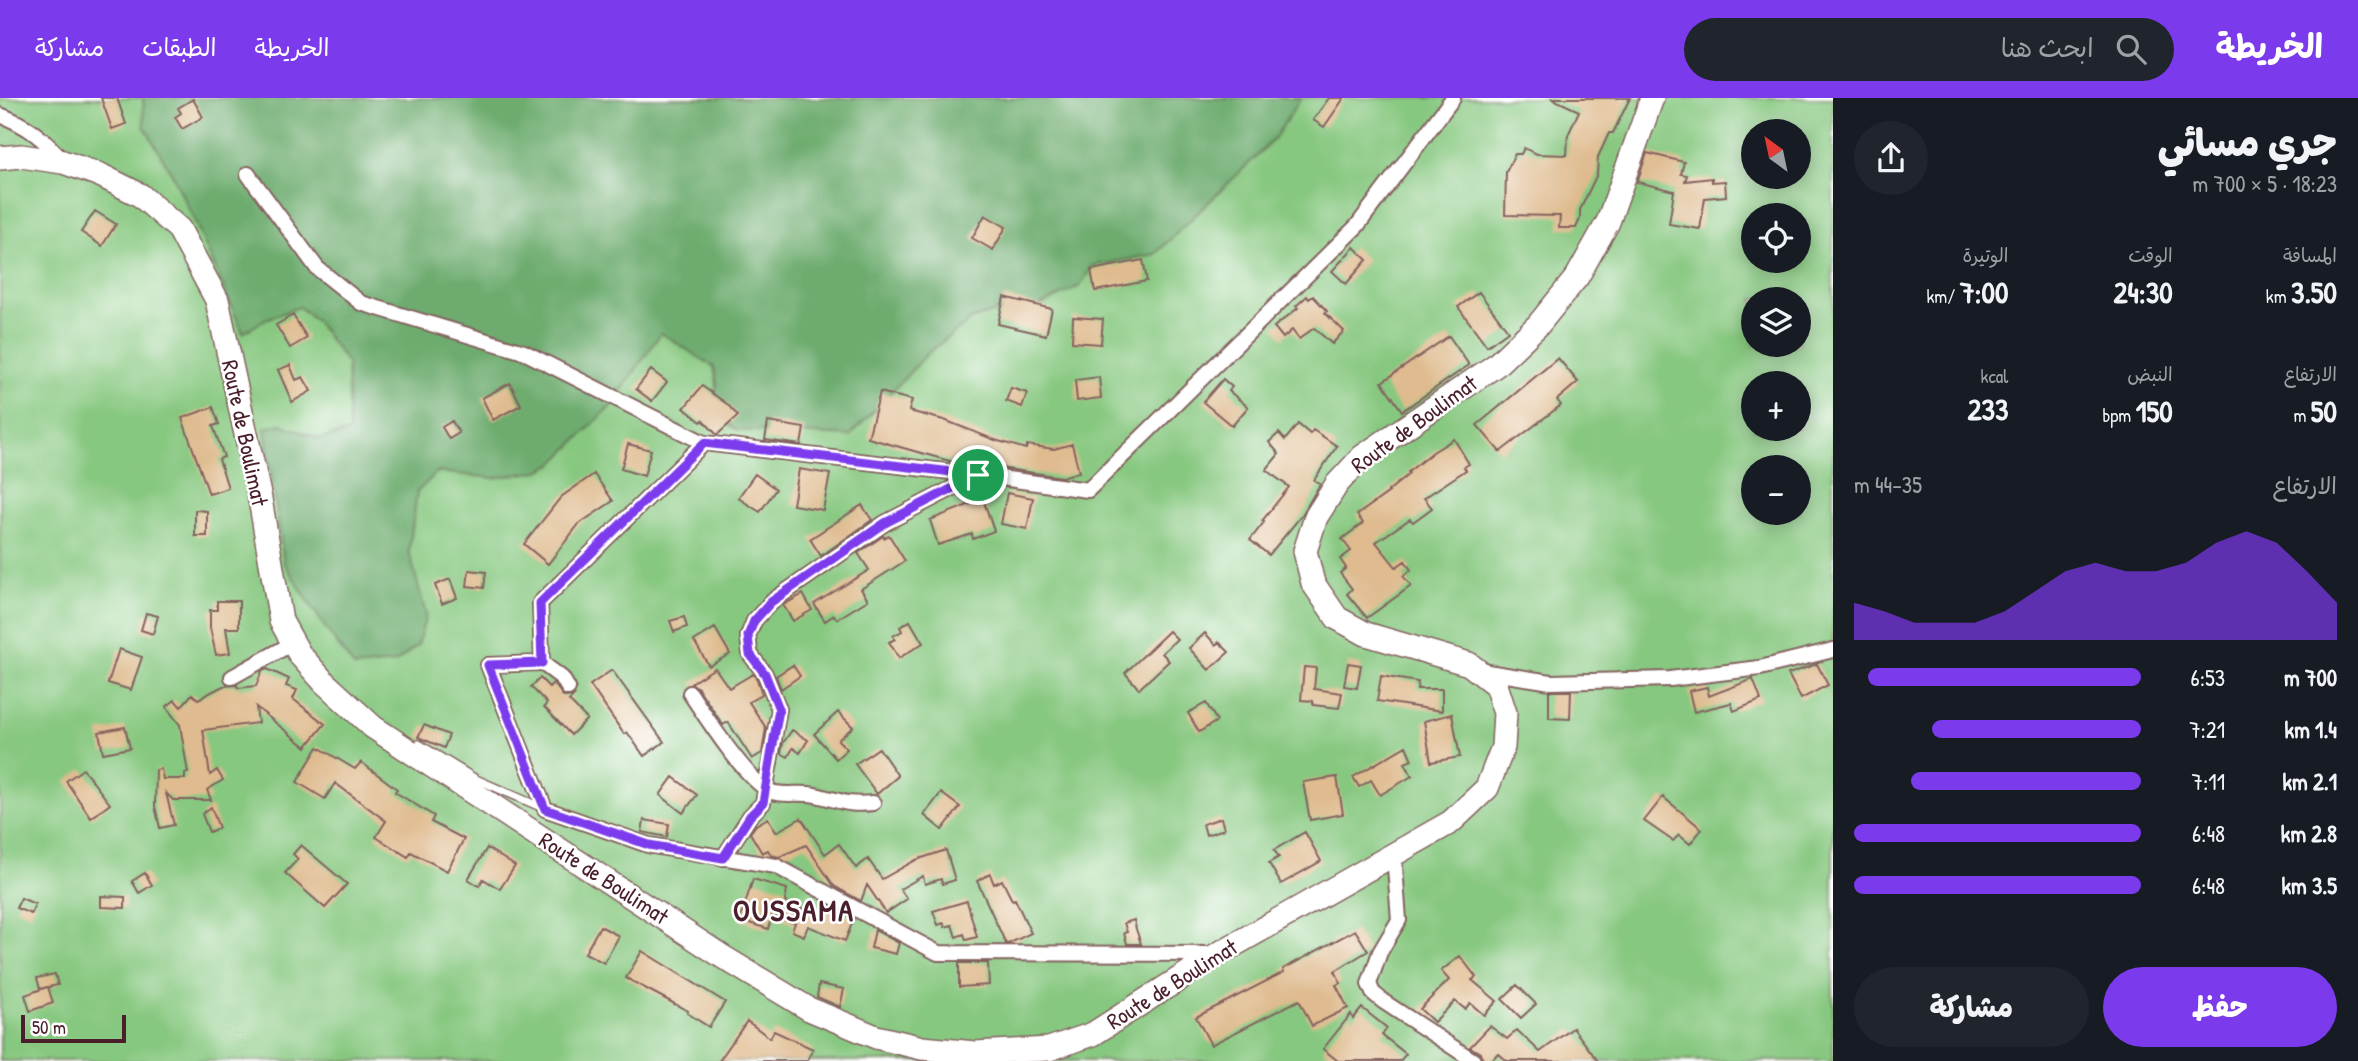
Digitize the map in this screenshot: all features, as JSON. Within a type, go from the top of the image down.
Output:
[{"type":"main road","name":"Route de Boulimat","points":[[0,158],[21,156],[63,162],[100,175],[140,195],[179,229],[216,300],[260,499],[281,621],[300,655],[326,683],[382,727],[712,949],[809,1009],[876,1037],[922,1048],[1044,1055],[1093,1034],[1218,954],[1451,822],[1487,788],[1503,747],[1505,713],[1496,685],[1469,664],[1366,634],[1337,618],[1313,583],[1305,551],[1316,517],[1337,484],[1362,457],[1496,365],[1538,325],[1577,277],[1608,222],[1652,98]]},
{"type":"street","points":[[248,174],[317,268],[362,303],[524,352],[704,443],[1088,490],[1357,226],[1453,98]]},
{"type":"street","points":[[0,115],[22,124],[39,136],[63,162]]},
{"type":"street","points":[[542,663],[540,603],[704,443]]},
{"type":"street","points":[[723,858],[750,816],[763,803],[779,709],[765,674],[750,654],[748,636],[754,621],[771,602],[885,523],[978,475]]},
{"type":"street","points":[[232,677],[293,642]]},
{"type":"street","points":[[1477,670],[1551,682],[1670,679],[1760,668],[1833,650]]},
{"type":"street","points":[[568,688],[562,678],[542,663],[488,665],[545,809],[649,845],[776,866],[938,953],[1218,954]]},
{"type":"street","points":[[690,693],[736,759],[767,790],[776,794],[791,792],[815,795],[853,805],[873,803]]},
{"type":"street","points":[[1394,854],[1399,920],[1380,952],[1369,984],[1373,993],[1384,1002],[1474,1061]]},
{"type":"lane","points":[[412,740],[476,779],[545,809]]},
{"type":"green space","points":[[0,98],[1833,98],[1833,1061],[0,1061]]},
{"type":"green space","points":[[143,98],[1301,98],[1274,139],[1155,254],[1092,266],[1080,286],[1039,306],[992,313],[971,320],[928,353],[850,436],[737,430],[712,413],[717,383],[714,367],[661,333],[610,407],[553,464],[539,471],[494,478],[437,472],[417,492],[409,551],[426,615],[418,645],[395,663],[354,667],[284,563],[265,428],[281,424],[320,439],[349,432],[347,363],[315,320],[299,307],[266,319],[243,333],[193,217],[144,126]]},
{"type":"building","points":[[101,98],[117,98],[126,124],[112,129]]},
{"type":"building","points":[[1329,98],[1344,98],[1324,127],[1313,120]]},
{"type":"building","points":[[1551,98],[1630,98],[1598,157],[1597,174],[1580,210],[1576,228],[1559,228],[1560,216],[1505,215],[1506,172],[1515,154],[1521,154],[1524,148],[1537,154],[1567,155],[1568,135],[1579,111]]},
{"type":"building","points":[[193,99],[203,117],[182,129],[175,117],[181,113],[178,108]]},
{"type":"building","points":[[1647,153],[1684,162],[1681,174],[1687,175],[1685,181],[1712,178],[1712,182],[1725,181],[1726,196],[1705,198],[1700,229],[1669,224],[1674,191],[1637,182]]},
{"type":"building","points":[[95,211],[116,224],[102,246],[81,232]]},
{"type":"building","points":[[985,215],[1006,227],[993,250],[972,238]]},
{"type":"building","points":[[1354,247],[1367,260],[1346,284],[1332,271]]},
{"type":"building","points":[[1143,260],[1147,281],[1095,291],[1091,270]]},
{"type":"building","points":[[1479,292],[1508,331],[1487,346],[1458,307]]},
{"type":"building","points":[[1307,296],[1309,299],[1313,296],[1327,311],[1325,313],[1344,331],[1332,344],[1314,328],[1299,339],[1292,330],[1283,338],[1274,327],[1298,308],[1296,306]]},
{"type":"building","points":[[1004,297],[1052,309],[1046,335],[998,324]]},
{"type":"building","points":[[293,315],[307,338],[290,348],[276,325]]},
{"type":"building","points":[[1073,317],[1103,319],[1101,344],[1072,342]]},
{"type":"building","points":[[1449,336],[1469,365],[1402,411],[1382,382]]},
{"type":"building","points":[[1558,358],[1578,382],[1557,400],[1561,405],[1500,452],[1477,425]]},
{"type":"building","points":[[290,365],[296,380],[303,377],[311,391],[292,402],[278,370]]},
{"type":"building","points":[[651,370],[667,382],[652,401],[636,389]]},
{"type":"building","points":[[1099,377],[1101,398],[1077,401],[1075,380]]},
{"type":"building","points":[[1223,379],[1232,387],[1229,391],[1248,407],[1232,426],[1203,402]]},
{"type":"building","points":[[510,383],[521,405],[493,420],[482,398]]},
{"type":"building","points":[[702,386],[727,404],[738,416],[717,435],[703,420],[701,422],[684,408]]},
{"type":"building","points":[[1011,388],[1027,393],[1022,407],[1006,401]]},
{"type":"building","points":[[880,392],[912,400],[909,411],[944,420],[1026,449],[1027,445],[1054,449],[1072,444],[1079,472],[1062,477],[986,466],[987,464],[958,454],[955,463],[868,438]]},
{"type":"building","points":[[213,407],[219,424],[213,426],[224,457],[219,459],[228,488],[209,494],[182,418]]},
{"type":"building","points":[[452,421],[459,433],[449,439],[442,427]]},
{"type":"building","points":[[768,422],[804,428],[801,445],[765,440]]},
{"type":"building","points":[[1298,424],[1310,434],[1313,430],[1337,446],[1314,480],[1320,484],[1302,515],[1269,555],[1250,540],[1289,487],[1266,470],[1279,454],[1269,442],[1279,433],[1285,440]]},
{"type":"building","points":[[1454,439],[1469,464],[1464,467],[1466,470],[1424,498],[1432,508],[1413,522],[1410,519],[1376,542],[1396,567],[1405,561],[1411,570],[1403,576],[1411,586],[1367,618],[1347,594],[1352,589],[1340,573],[1346,568],[1340,559],[1351,551],[1342,539],[1363,523],[1357,515],[1389,492],[1433,452]]},
{"type":"building","points":[[628,444],[651,450],[644,476],[621,469]]},
{"type":"building","points":[[799,469],[830,474],[823,510],[793,505]]},
{"type":"building","points":[[594,474],[613,501],[579,524],[548,564],[524,544],[561,497]]},
{"type":"building","points":[[755,474],[776,489],[760,512],[738,498]]},
{"type":"building","points":[[1007,493],[1033,498],[1027,529],[1001,524]]},
{"type":"building","points":[[983,499],[994,531],[973,539],[972,534],[938,545],[930,520]]},
{"type":"building","points":[[862,505],[872,520],[821,556],[810,539]]},
{"type":"building","points":[[195,510],[207,511],[207,536],[195,536]]},
{"type":"building","points":[[889,535],[905,561],[861,589],[868,600],[837,619],[834,615],[825,621],[814,604],[869,570],[858,553],[883,536],[884,538]]},
{"type":"building","points":[[469,570],[486,572],[484,588],[467,586]]},
{"type":"building","points":[[450,579],[457,598],[442,604],[435,585]]},
{"type":"building","points":[[803,594],[812,610],[793,621],[783,605]]},
{"type":"building","points":[[217,601],[239,601],[239,628],[226,628],[230,653],[216,655],[210,628],[210,610],[217,610]]},
{"type":"building","points":[[146,613],[158,616],[153,634],[141,630]]},
{"type":"building","points":[[684,617],[687,627],[674,632],[670,621]]},
{"type":"building","points":[[910,621],[923,643],[899,658],[889,642],[902,631],[900,627]]},
{"type":"building","points":[[715,628],[730,654],[709,666],[694,641]]},
{"type":"building","points":[[1169,631],[1177,639],[1162,653],[1169,661],[1139,689],[1125,673]]},
{"type":"building","points":[[1205,633],[1216,645],[1219,642],[1229,652],[1209,670],[1189,648]]},
{"type":"building","points":[[119,649],[142,657],[131,690],[108,683]]},
{"type":"building","points":[[1348,663],[1361,665],[1357,688],[1344,686]]},
{"type":"building","points":[[1817,664],[1828,685],[1801,699],[1788,674]]},
{"type":"building","points":[[793,665],[800,676],[781,689],[776,676]]},
{"type":"building","points":[[1304,667],[1316,668],[1314,689],[1342,693],[1339,708],[1313,705],[1313,701],[1301,700]]},
{"type":"building","points":[[715,668],[729,688],[753,674],[757,679],[762,694],[749,702],[766,728],[762,753],[752,759],[728,722],[723,725],[698,688],[691,683]]},
{"type":"building","points":[[267,669],[289,679],[286,686],[297,690],[293,699],[325,724],[306,747],[256,707],[258,723],[203,730],[210,775],[217,770],[223,780],[207,790],[211,800],[173,800],[166,793],[174,825],[160,828],[155,806],[156,770],[161,769],[163,779],[185,779],[185,773],[188,773],[180,725],[166,707],[175,700],[181,707],[192,694],[198,699],[223,686],[256,686],[262,671]]},
{"type":"building","points":[[612,670],[664,742],[644,756],[627,732],[624,734],[590,685]]},
{"type":"building","points":[[1381,676],[1418,682],[1417,689],[1442,689],[1442,711],[1377,701]]},
{"type":"building","points":[[540,678],[549,687],[553,683],[564,697],[574,696],[569,701],[587,719],[571,735],[544,707],[547,703],[531,687]]},
{"type":"building","points":[[1753,679],[1761,700],[1734,711],[1731,703],[1694,712],[1689,691],[1707,687],[1709,696]]},
{"type":"building","points":[[1549,691],[1571,691],[1570,719],[1549,718]]},
{"type":"building","points":[[1206,703],[1217,721],[1199,732],[1188,713]]},
{"type":"building","points":[[838,712],[853,727],[838,740],[847,749],[836,759],[814,734]]},
{"type":"building","points":[[1452,714],[1460,757],[1431,762],[1424,721]]},
{"type":"building","points":[[424,725],[449,735],[444,748],[418,737]]},
{"type":"building","points":[[125,727],[130,748],[103,753],[99,732]]},
{"type":"building","points":[[792,730],[808,740],[800,753],[793,748],[788,757],[781,753],[783,743]]},
{"type":"building","points":[[1406,746],[1412,760],[1405,763],[1412,776],[1380,795],[1371,780],[1359,787],[1353,777]]},
{"type":"building","points":[[318,747],[355,769],[361,762],[397,789],[395,792],[434,816],[431,822],[464,839],[447,871],[411,852],[408,857],[376,837],[386,821],[335,783],[325,799],[297,782]]},
{"type":"building","points":[[879,748],[898,776],[877,794],[855,764]]},
{"type":"building","points":[[83,769],[110,804],[91,818],[66,781]]},
{"type":"building","points":[[673,777],[697,795],[683,813],[660,795]]},
{"type":"building","points":[[1337,777],[1343,814],[1310,820],[1303,782]]},
{"type":"building","points":[[941,793],[960,807],[942,830],[924,815]]},
{"type":"building","points":[[1663,797],[1702,829],[1690,844],[1679,835],[1673,841],[1644,821]]},
{"type":"building","points":[[211,807],[219,828],[209,832],[202,814]]},
{"type":"building","points":[[768,818],[776,832],[801,818],[825,854],[839,844],[856,868],[868,859],[882,879],[916,860],[946,850],[955,880],[942,884],[941,879],[925,884],[923,876],[900,889],[907,899],[886,913],[867,885],[861,901],[834,886],[806,845],[779,857],[771,855],[768,850],[762,853],[750,833],[756,825]]},
{"type":"building","points":[[1221,818],[1224,829],[1206,835],[1203,824]]},
{"type":"building","points":[[644,820],[669,824],[667,837],[642,832]]},
{"type":"building","points":[[1305,832],[1321,861],[1281,884],[1269,863],[1279,857],[1274,850]]},
{"type":"building","points":[[301,845],[347,884],[325,908],[285,873],[298,859],[293,854]]},
{"type":"building","points":[[487,848],[515,866],[500,889],[483,879],[479,886],[468,879]]},
{"type":"building","points":[[145,873],[152,885],[139,893],[132,881]]},
{"type":"building","points":[[990,874],[994,884],[1002,880],[1012,900],[1015,899],[1031,933],[1008,944],[977,881]]},
{"type":"building","points":[[753,879],[787,889],[785,902],[822,917],[827,904],[854,919],[845,941],[808,926],[804,936],[792,931],[795,923],[772,916],[768,929],[740,920]]},
{"type":"building","points":[[101,896],[125,897],[125,908],[101,907]]},
{"type":"building","points":[[21,898],[35,904],[31,914],[16,908]]},
{"type":"building","points":[[967,901],[977,937],[966,940],[964,934],[956,937],[952,925],[938,925],[933,911]]},
{"type":"building","points":[[1134,920],[1141,944],[1127,944],[1124,923]]},
{"type":"building","points":[[600,926],[619,936],[604,963],[585,953]]},
{"type":"building","points":[[875,930],[899,943],[896,954],[871,948]]},
{"type":"building","points":[[1355,930],[1368,951],[1335,971],[1341,983],[1336,985],[1348,1008],[1312,1026],[1299,1000],[1211,1045],[1196,1017],[1284,972],[1283,969]]},
{"type":"building","points":[[642,951],[725,1002],[709,1027],[687,1013],[688,1011],[626,978]]},
{"type":"building","points":[[1460,956],[1476,977],[1472,980],[1497,1001],[1484,1015],[1470,1003],[1465,1009],[1455,1001],[1434,1022],[1420,1009],[1449,980],[1441,971]]},
{"type":"building","points":[[959,963],[988,963],[989,985],[959,987]]},
{"type":"building","points":[[55,974],[58,985],[48,987],[53,1003],[30,1011],[25,995],[47,987],[40,989],[37,978]]},
{"type":"building","points":[[819,984],[844,989],[840,1007],[817,997]]},
{"type":"building","points":[[1517,985],[1536,1004],[1521,1018],[1502,999]]},
{"type":"building","points":[[1362,1008],[1387,1028],[1382,1035],[1406,1054],[1400,1061],[1338,1061],[1323,1049],[1351,1014],[1353,1019]]},
{"type":"building","points":[[747,1021],[770,1038],[774,1031],[813,1049],[807,1061],[719,1061]]},
{"type":"building","points":[[1490,1026],[1507,1039],[1517,1030],[1540,1052],[1573,1028],[1598,1061],[1507,1061],[1498,1053],[1491,1061],[1484,1061],[1480,1053],[1470,1047]]},
{"type":"district","name":"OUSSAMA","points":[[794,911]]},
{"type":"route","points":[[704,443],[978,475],[885,523],[771,602],[754,621],[748,636],[750,654],[765,674],[779,709],[763,803],[750,816],[723,858],[649,845],[545,809],[488,665],[542,663],[540,603],[704,443]]}]
